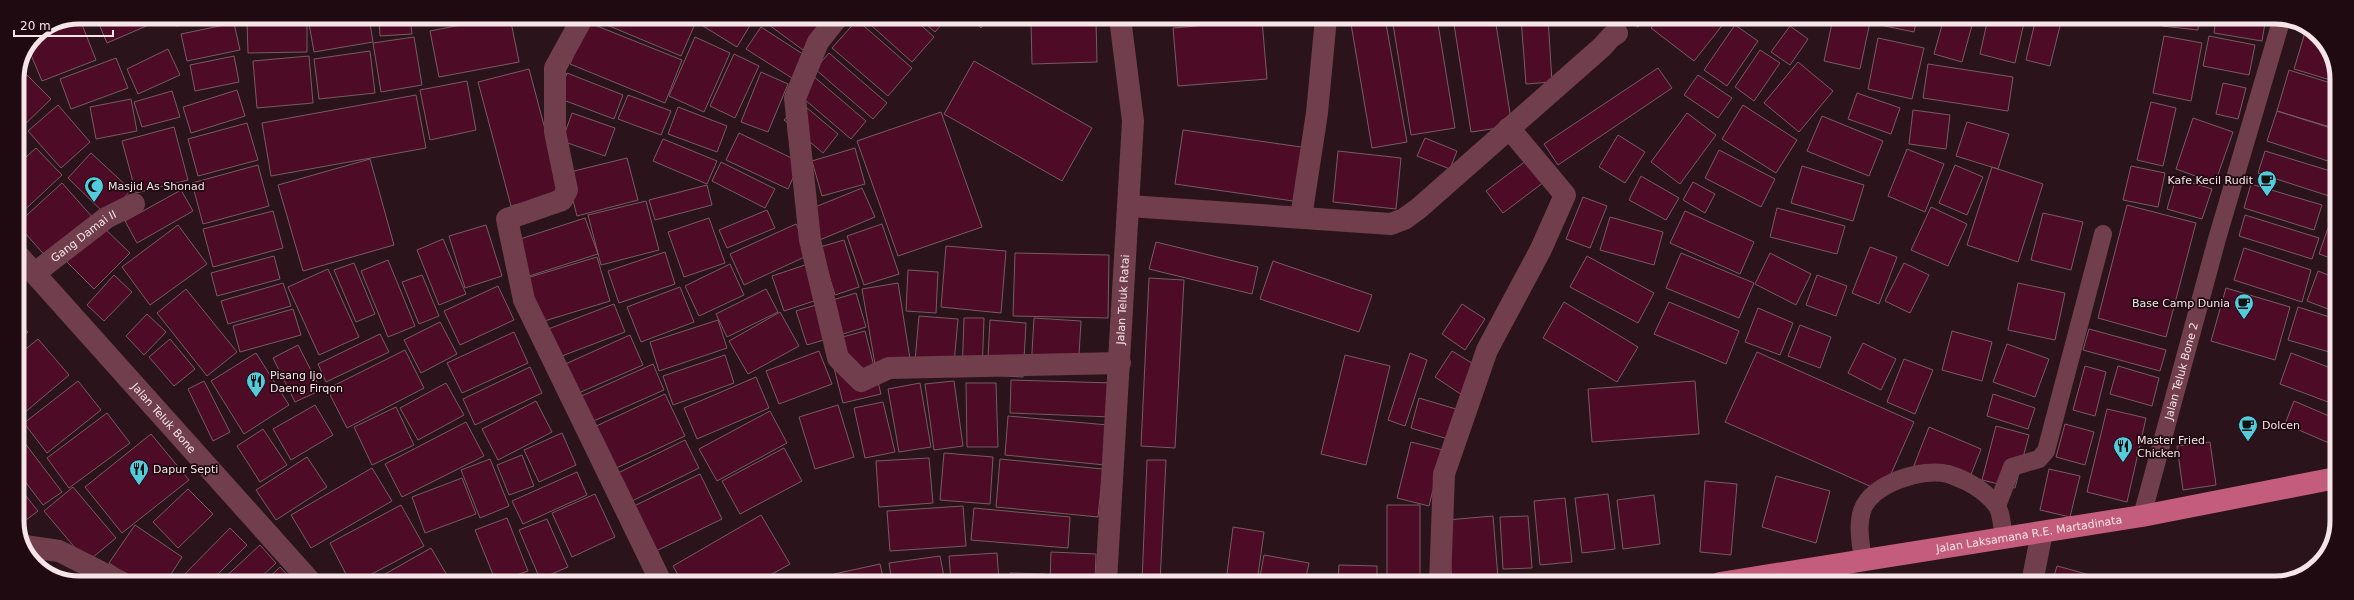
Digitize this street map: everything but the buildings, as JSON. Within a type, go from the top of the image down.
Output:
[{"type":"main road","name":"Jalan Laksamana R.E. Martadinata","points":[[1764,576],[2142,516],[2330,479]]},
{"type":"street","points":[[579,24],[554,68],[555,132],[567,190],[562,200],[508,219],[524,300],[658,576]]},
{"type":"street","points":[[832,24],[818,42],[795,98],[810,240],[838,358],[861,381],[889,368],[1120,363]]},
{"type":"street","name":"Jalan Teluk Ratai","points":[[1106,576],[1133,121],[1121,24]]},
{"type":"street","points":[[1301,217],[1317,114],[1325,24]]},
{"type":"street","points":[[1129,206],[1301,217],[1373,225],[1390,224],[1404,219],[1617,33]]},
{"type":"street","points":[[1440,576],[1444,474],[1487,350],[1542,249],[1565,195],[1509,128]]},
{"type":"street","name":"Gang Damai II","points":[[35,273],[106,218],[134,204]]},
{"type":"street","name":"Jalan Teluk Bone","points":[[24,261],[306,576]]},
{"type":"street","points":[[2033,576],[2042,532]]},
{"type":"street","points":[[31,547],[59,551],[109,576]]},
{"type":"lane","name":"Jalan Teluk Bone 2","points":[[2142,516],[2217,239],[2280,24]]},
{"type":"lane","points":[[2004,538],[1997,506],[2012,467],[2039,459],[2046,451],[2103,234]]},
{"type":"lane","points":[[1863,560],[1859,533],[1862,511],[1873,492],[1908,475],[1947,473],[1972,484],[1997,506]]},
{"type":"place","name":"Kafe Kecil Rudit","points":[[2267,197]]},
{"type":"place","name":"Masjid As Shonad","points":[[94,203]]},
{"type":"place","name":"Base Camp Dunia","points":[[2244,320]]},
{"type":"place","name":"Pisang Ijo Daeng Firqon","points":[[256,398]]},
{"type":"place","name":"Dolcen","points":[[2248,442]]},
{"type":"place","name":"Master Fried Chicken","points":[[2123,463]]},
{"type":"place","name":"Dapur Septi","points":[[139,486]]}]
